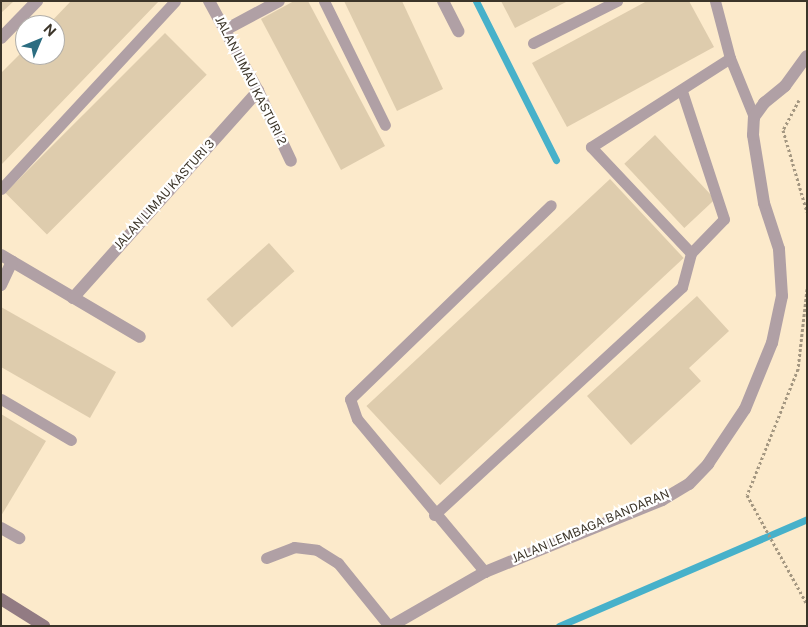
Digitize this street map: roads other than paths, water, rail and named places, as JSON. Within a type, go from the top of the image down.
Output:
[{"type":"main road","points":[[1,598],[44,626]]},
{"type":"street","points":[[1,38],[37,1]]},
{"type":"street","name":"JALAN LIMAU KASTURI 2","points":[[209,1],[258,91],[291,161]]},
{"type":"street","points":[[225,30],[279,1]]},
{"type":"street","points":[[443,1],[458,30]]},
{"type":"street","points":[[754,117],[764,103],[785,86],[807,56]]},
{"type":"street","name":"JALAN LIMAU KASTURI 3","points":[[73,298],[258,91]]},
{"type":"street","name":"JALAN LEMBAGA BANDARAN","points":[[390,626],[484,572],[662,500],[689,484],[708,464],[745,409],[772,343],[782,296],[779,249],[764,203],[753,135],[754,117]]},
{"type":"street","points":[[1,285],[7,258],[140,337]]},
{"type":"street","points":[[1,528],[19,538]]},
{"type":"lane","points":[[1,190],[175,1]]},
{"type":"lane","points":[[324,1],[386,125]]},
{"type":"lane","points":[[533,43],[618,1]]},
{"type":"lane","points":[[715,1],[730,58],[754,117]]},
{"type":"lane","points":[[691,253],[591,146],[682,91],[730,58]]},
{"type":"lane","points":[[434,515],[682,287],[691,253],[724,219],[682,91]]},
{"type":"lane","points":[[484,572],[434,515],[357,420],[350,399],[551,205]]},
{"type":"lane","points":[[1,399],[72,440]]},
{"type":"lane","points":[[266,558],[294,547],[317,550],[338,562],[390,626]]},
{"type":"waterway","points":[[476,1],[556,160]]},
{"type":"waterway","points":[[559,626],[807,519]]}]
